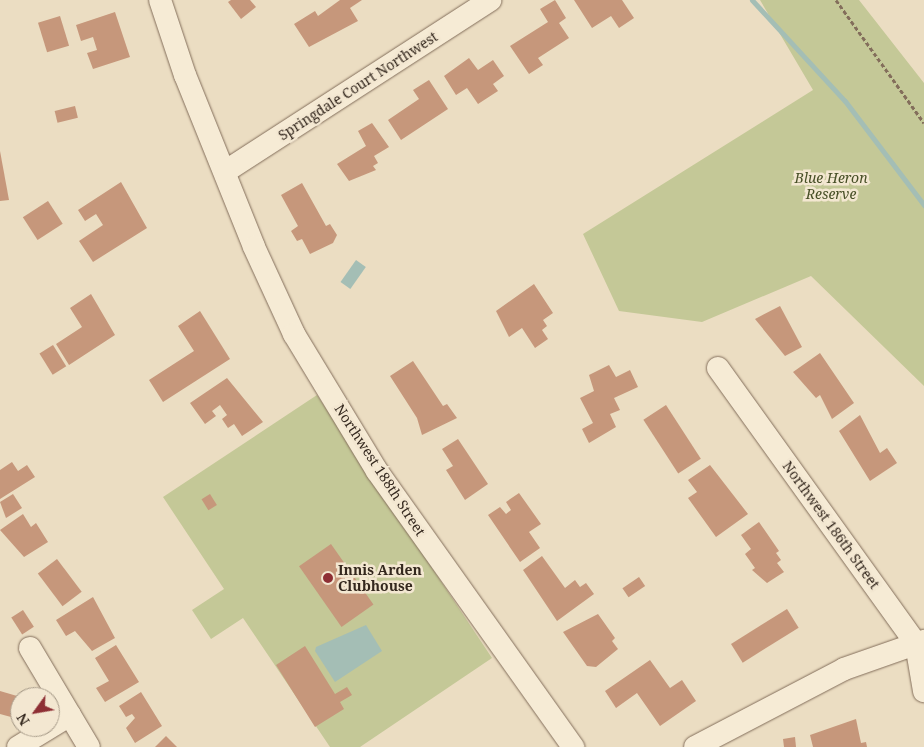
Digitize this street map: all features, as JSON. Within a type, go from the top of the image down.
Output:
[{"type":"street","name":"Northwest 188th Street","points":[[160,0],[184,75],[226,171],[254,247],[294,334],[377,471],[573,747]]},
{"type":"street","name":"Springdale Court Northwest","points":[[226,171],[490,0]]},
{"type":"street","name":"Northwest 186th Street","points":[[718,368],[920,642],[924,691]]},
{"type":"street","points":[[695,747],[844,668],[920,642]]},
{"type":"street","points":[[30,648],[89,747]]},
{"type":"street","points":[[18,747],[70,715]]},
{"type":"path","points":[[836,0],[924,124]]},
{"type":"green space","name":"Blue Heron Reserve","points":[[760,0],[859,0],[924,83],[924,386],[811,276],[702,322],[619,311],[583,234],[813,90]]},
{"type":"green space","name":"Innis Arden Clubhouse","points":[[317,395],[492,658],[360,747],[330,747],[243,618],[211,639],[192,610],[224,589],[163,497]]},
{"type":"water","points":[[356,260],[366,267],[350,289],[341,282]]},
{"type":"water","points":[[366,625],[382,651],[335,682],[315,651],[316,647]]},
{"type":"building","points":[[231,0],[250,0],[256,7],[241,19],[228,2]]},
{"type":"building","points":[[340,0],[362,0],[350,8],[358,21],[309,47],[294,24],[315,11],[318,16]]},
{"type":"building","points":[[555,0],[566,18],[559,23],[569,38],[538,58],[543,65],[529,74],[510,46],[548,22],[540,9]]},
{"type":"building","points":[[574,0],[622,0],[634,18],[619,28],[611,16],[592,28]]},
{"type":"building","points":[[115,12],[130,57],[93,69],[87,53],[97,50],[93,37],[81,41],[76,25]]},
{"type":"building","points":[[60,16],[69,46],[47,52],[38,23]]},
{"type":"building","points":[[469,58],[478,70],[493,60],[504,76],[493,84],[498,91],[478,104],[467,88],[456,95],[444,76]]},
{"type":"building","points":[[429,80],[448,109],[401,140],[388,120],[419,99],[413,90]]},
{"type":"building","points":[[75,106],[78,118],[58,123],[55,111]]},
{"type":"building","points":[[372,123],[389,147],[374,156],[378,163],[373,166],[376,170],[349,181],[337,164],[366,146],[358,131]]},
{"type":"building","points":[[0,151],[9,200],[0,201]]},
{"type":"building","points":[[121,182],[147,228],[93,262],[79,241],[103,225],[96,214],[85,221],[78,210]]},
{"type":"building","points":[[302,183],[326,226],[330,224],[337,235],[333,243],[310,254],[302,239],[297,241],[291,231],[298,226],[281,195]]},
{"type":"building","points":[[48,201],[63,224],[38,240],[23,217]]},
{"type":"building","points":[[534,284],[553,313],[543,320],[547,326],[542,330],[548,339],[535,348],[522,328],[509,337],[496,311]]},
{"type":"building","points":[[91,294],[115,335],[69,365],[56,344],[82,327],[70,308]]},
{"type":"building","points":[[780,306],[802,347],[785,356],[755,319]]},
{"type":"building","points":[[200,311],[230,359],[163,402],[149,380],[194,351],[178,326]]},
{"type":"building","points":[[53,345],[66,366],[53,375],[39,353]]},
{"type":"building","points":[[820,353],[854,403],[832,419],[820,395],[816,398],[793,372]]},
{"type":"building","points":[[413,361],[443,406],[447,404],[457,418],[422,435],[417,418],[390,376]]},
{"type":"building","points":[[609,365],[616,377],[630,370],[638,387],[614,398],[620,410],[610,414],[616,427],[589,443],[582,429],[593,423],[580,398],[594,391],[589,375]]},
{"type":"building","points":[[227,378],[263,422],[242,436],[234,424],[228,428],[222,419],[227,415],[220,405],[212,411],[216,416],[205,424],[190,403]]},
{"type":"building","points":[[666,405],[701,459],[678,473],[643,420]]},
{"type":"building","points":[[860,415],[880,453],[887,448],[897,463],[870,481],[839,431]]},
{"type":"building","points":[[458,439],[488,484],[465,500],[446,470],[453,466],[442,449]]},
{"type":"building","points":[[12,462],[18,471],[27,465],[35,477],[0,499],[0,470]]},
{"type":"building","points":[[710,465],[748,514],[716,537],[688,498],[697,492],[688,480]]},
{"type":"building","points":[[519,493],[541,524],[529,532],[540,548],[520,562],[488,515],[500,507],[506,514],[511,510],[506,502]]},
{"type":"building","points":[[13,494],[22,508],[6,518],[0,502]]},
{"type":"building","points":[[210,494],[217,505],[208,510],[202,499]]},
{"type":"building","points":[[23,514],[31,527],[36,523],[48,542],[24,557],[0,530]]},
{"type":"building","points":[[759,522],[779,551],[776,553],[781,560],[777,563],[784,572],[767,583],[752,570],[755,568],[745,554],[751,549],[741,535]]},
{"type":"building","points":[[331,544],[373,605],[341,627],[299,566]]},
{"type":"building","points":[[542,556],[565,588],[575,580],[580,587],[586,583],[594,594],[557,621],[523,570]]},
{"type":"building","points":[[57,559],[82,592],[63,606],[38,573]]},
{"type":"building","points":[[639,577],[645,586],[629,597],[622,588]]},
{"type":"building","points":[[93,597],[115,638],[92,651],[75,631],[66,636],[56,620]]},
{"type":"building","points":[[787,609],[799,628],[743,663],[731,644]]},
{"type":"building","points":[[23,610],[34,627],[22,634],[11,618]]},
{"type":"building","points":[[598,614],[615,638],[612,641],[618,649],[596,667],[587,666],[563,632]]},
{"type":"building","points":[[116,645],[139,682],[105,702],[96,688],[109,681],[95,658]]},
{"type":"building","points":[[305,646],[335,694],[347,687],[352,695],[340,702],[344,709],[315,727],[276,665]]},
{"type":"building","points":[[650,660],[670,688],[682,680],[696,701],[660,726],[637,693],[616,708],[605,691]]},
{"type":"building","points":[[0,691],[10,694],[10,717],[0,714]]},
{"type":"building","points":[[141,692],[162,726],[135,743],[126,728],[135,718],[132,714],[126,717],[119,706]]},
{"type":"building","points":[[856,719],[861,743],[866,742],[867,747],[813,747],[810,735]]},
{"type":"building","points":[[166,736],[177,747],[155,747]]},
{"type":"building","points":[[795,737],[796,747],[784,747],[783,739]]},
{"type":"waterway","points":[[752,0],[845,101],[924,205]]},
{"type":"place","name":"Innis Arden Clubhouse","points":[[328,578]]}]
